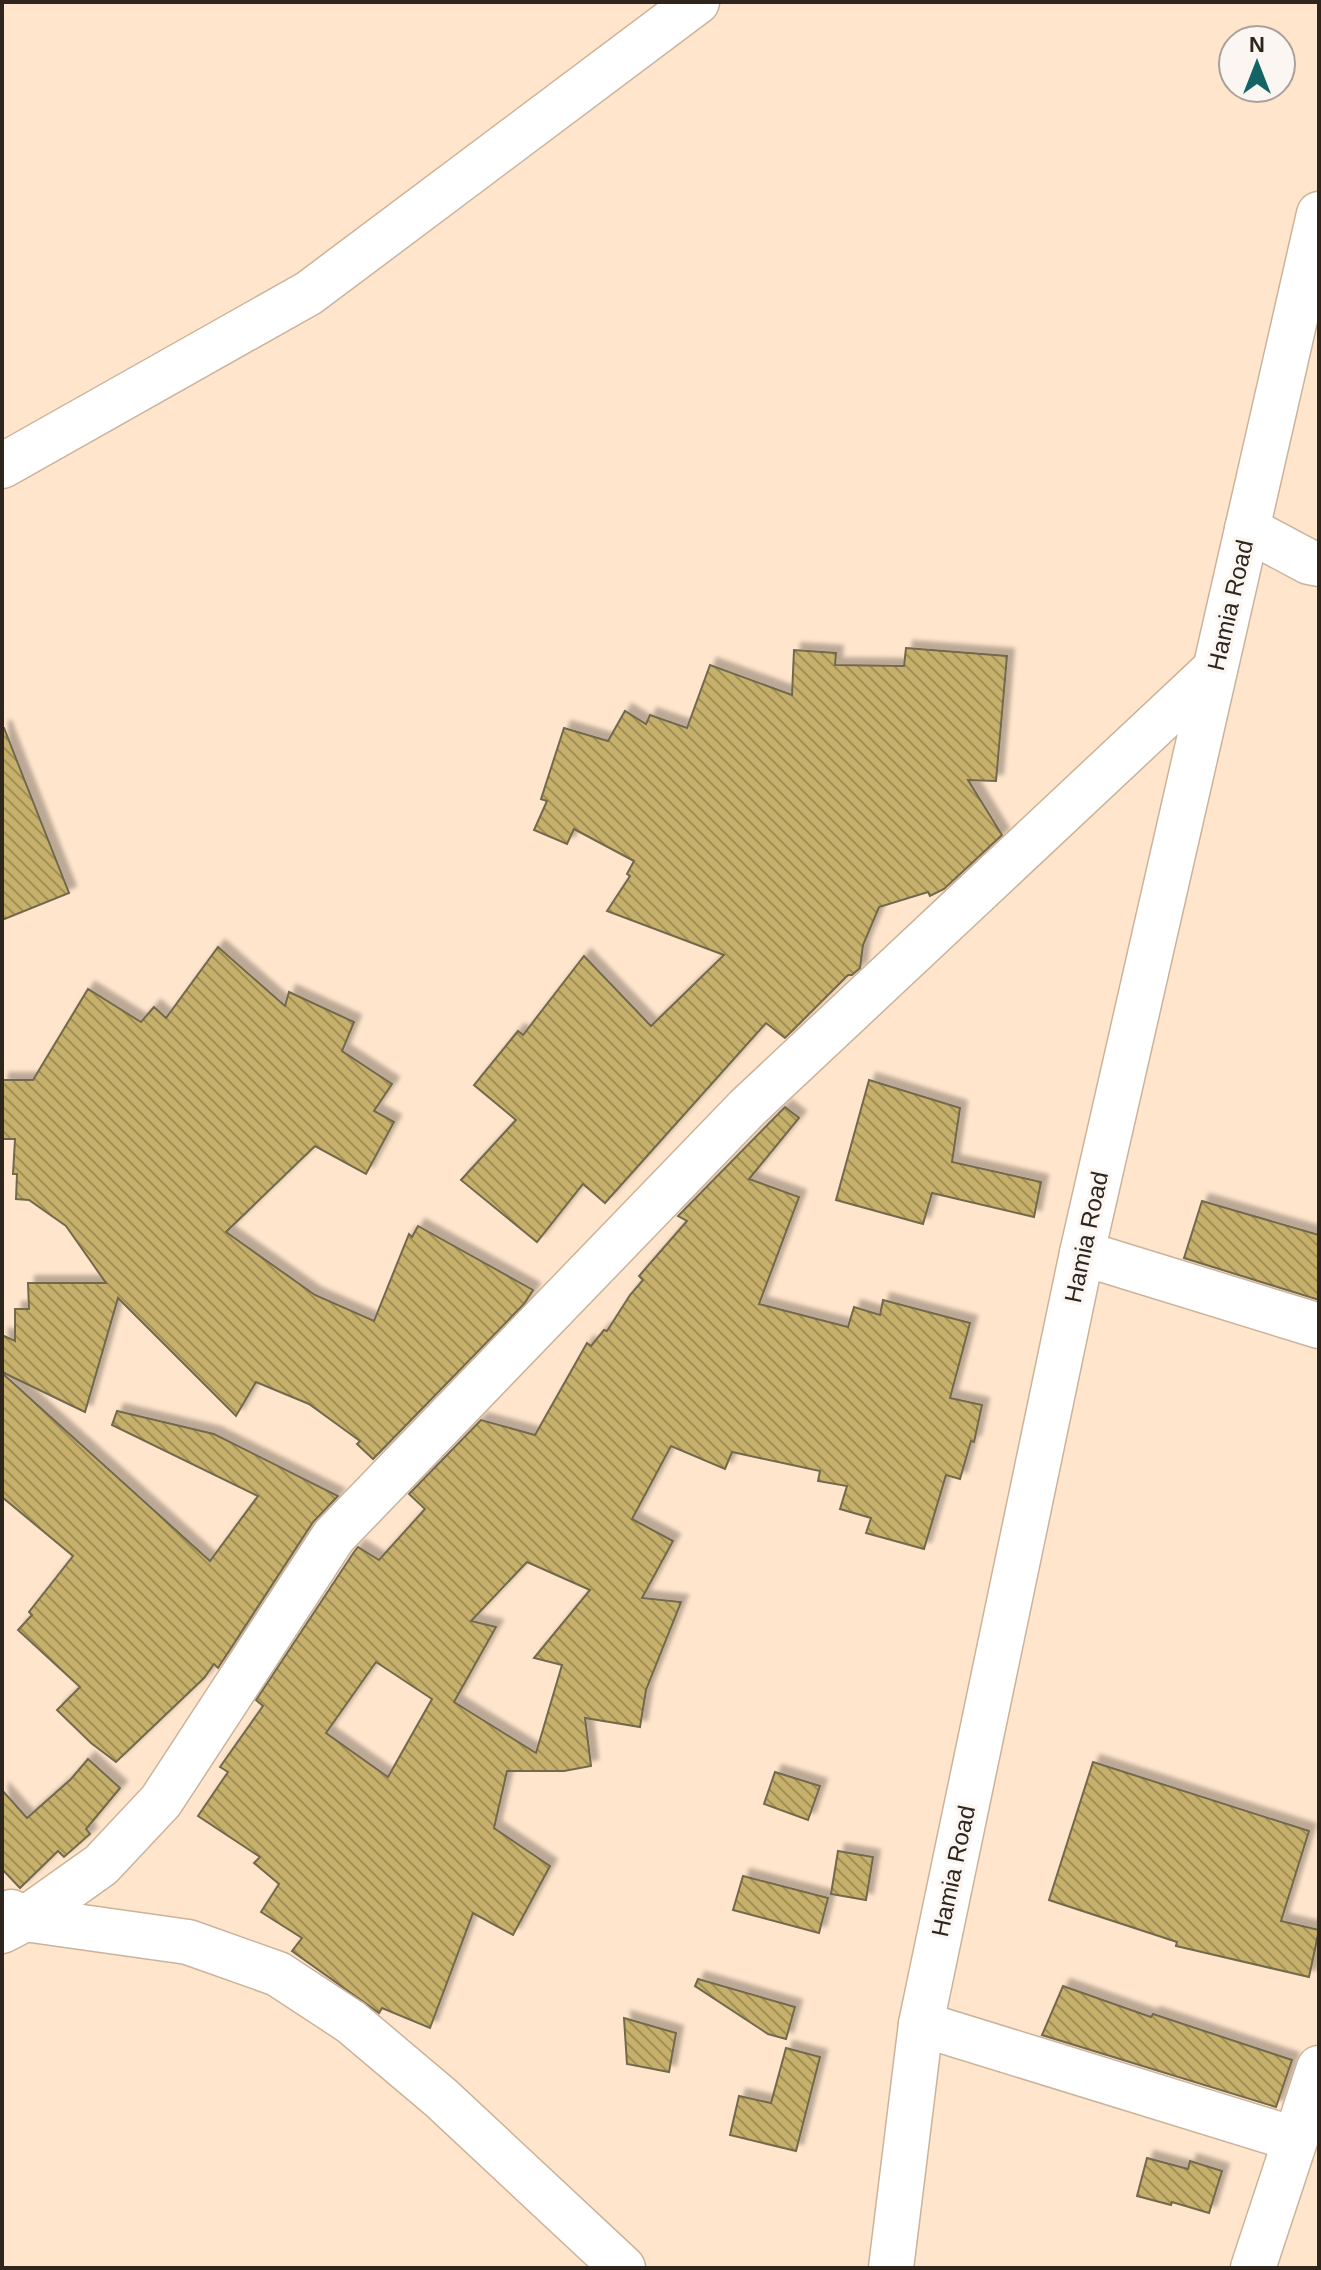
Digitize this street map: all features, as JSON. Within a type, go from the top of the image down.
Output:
[{"type":"street","points":[[2,466],[309,293],[697,2]]},
{"type":"street","name":"Hamia Road","points":[[891,2268],[921,2024],[1082,1253],[1319,214]]},
{"type":"street","points":[[1299,300],[1319,260]]},
{"type":"street","points":[[1247,529],[1309,562],[1319,564]]},
{"type":"street","points":[[10,1919],[101,1865],[161,1801],[334,1536],[747,1108],[1215,669]]},
{"type":"street","points":[[1082,1253],[1319,1326]]},
{"type":"street","points":[[10,1919],[188,1942],[278,1974],[351,2022],[441,2098],[623,2268]]},
{"type":"street","points":[[921,2024],[1294,2139]]},
{"type":"street","points":[[1253,2268],[1319,2068]]},
{"type":"building","points":[[906,648],[1007,656],[996,781],[968,780],[1002,835],[944,889],[930,896],[928,892],[879,907],[863,945],[860,968],[848,975],[785,1038],[766,1023],[605,1203],[583,1184],[537,1242],[461,1180],[516,1120],[474,1085],[518,1031],[523,1035],[584,956],[651,1026],[724,955],[607,911],[630,876],[627,874],[634,861],[574,829],[567,844],[534,830],[547,801],[541,799],[564,728],[608,741],[625,711],[646,724],[650,715],[687,728],[710,665],[792,695],[794,650],[836,653],[835,665],[904,666]]},
{"type":"building","points":[[2,728],[69,893],[2,920]]},
{"type":"building","points":[[218,947],[285,1006],[289,992],[354,1022],[342,1051],[392,1084],[374,1111],[394,1122],[366,1174],[315,1146],[226,1232],[315,1295],[374,1321],[409,1234],[412,1237],[418,1226],[533,1290],[524,1304],[373,1459],[357,1444],[360,1441],[309,1404],[256,1382],[236,1416],[118,1298],[85,1412],[2,1372],[2,1335],[15,1341],[15,1309],[29,1309],[28,1283],[106,1283],[66,1226],[29,1200],[16,1199],[17,1174],[13,1174],[15,1139],[2,1139],[2,1080],[33,1080],[88,989],[141,1022],[154,1007],[166,1018]]},
{"type":"building","points":[[869,1080],[960,1108],[952,1162],[1041,1182],[1034,1217],[932,1193],[923,1224],[836,1200]]},
{"type":"building","points":[[785,1107],[799,1118],[749,1179],[799,1197],[759,1304],[848,1327],[854,1307],[880,1315],[883,1300],[970,1323],[950,1398],[982,1405],[974,1442],[971,1441],[960,1479],[946,1475],[924,1549],[866,1533],[871,1518],[840,1509],[847,1486],[818,1481],[820,1471],[732,1452],[725,1469],[671,1446],[632,1519],[673,1541],[642,1598],[681,1602],[646,1690],[640,1727],[585,1718],[591,1766],[564,1771],[507,1771],[494,1828],[550,1866],[513,1935],[473,1913],[430,2028],[382,2008],[379,2013],[292,1951],[302,1938],[261,1912],[279,1884],[254,1863],[260,1857],[198,1816],[228,1772],[220,1767],[263,1706],[256,1700],[358,1547],[379,1560],[425,1509],[409,1494],[481,1420],[535,1435],[587,1343],[591,1346],[604,1330],[607,1331],[643,1280],[639,1276],[687,1221],[678,1216]],"holes":[[[527,1562],[590,1590],[534,1658],[562,1665],[536,1753],[454,1702],[496,1627],[471,1621]],[[376,1662],[432,1699],[388,1777],[326,1733]]]},
{"type":"building","points":[[1202,1201],[1319,1235],[1319,1300],[1184,1258]]},
{"type":"building","points":[[2,1373],[210,1561],[258,1496],[112,1425],[117,1411],[214,1434],[338,1496],[313,1522],[218,1668],[214,1664],[204,1678],[116,1762],[57,1710],[80,1687],[18,1630],[73,1556],[2,1497]]},
{"type":"building","points":[[88,1759],[120,1788],[86,1829],[90,1834],[64,1857],[58,1851],[20,1888],[2,1869],[2,1790],[27,1818],[71,1779]]},
{"type":"building","points":[[1093,1762],[1309,1831],[1281,1921],[1319,1930],[1309,1977],[1176,1946],[1177,1942],[1049,1900]]},
{"type":"building","points":[[775,1772],[820,1786],[808,1820],[764,1804]]},
{"type":"building","points":[[838,1851],[873,1857],[866,1900],[831,1894]]},
{"type":"building","points":[[743,1876],[828,1898],[819,1933],[733,1910]]},
{"type":"building","points":[[698,1979],[795,2007],[786,2039],[768,2034],[695,1986]]},
{"type":"building","points":[[1063,1986],[1151,2017],[1153,2014],[1292,2060],[1276,2107],[1042,2035]]},
{"type":"building","points":[[624,2018],[676,2033],[669,2072],[627,2064]]},
{"type":"building","points":[[786,2048],[820,2057],[796,2151],[730,2135],[739,2096],[771,2103]]},
{"type":"building","points":[[1147,2158],[1188,2169],[1190,2161],[1222,2171],[1209,2213],[1137,2196]]}]
